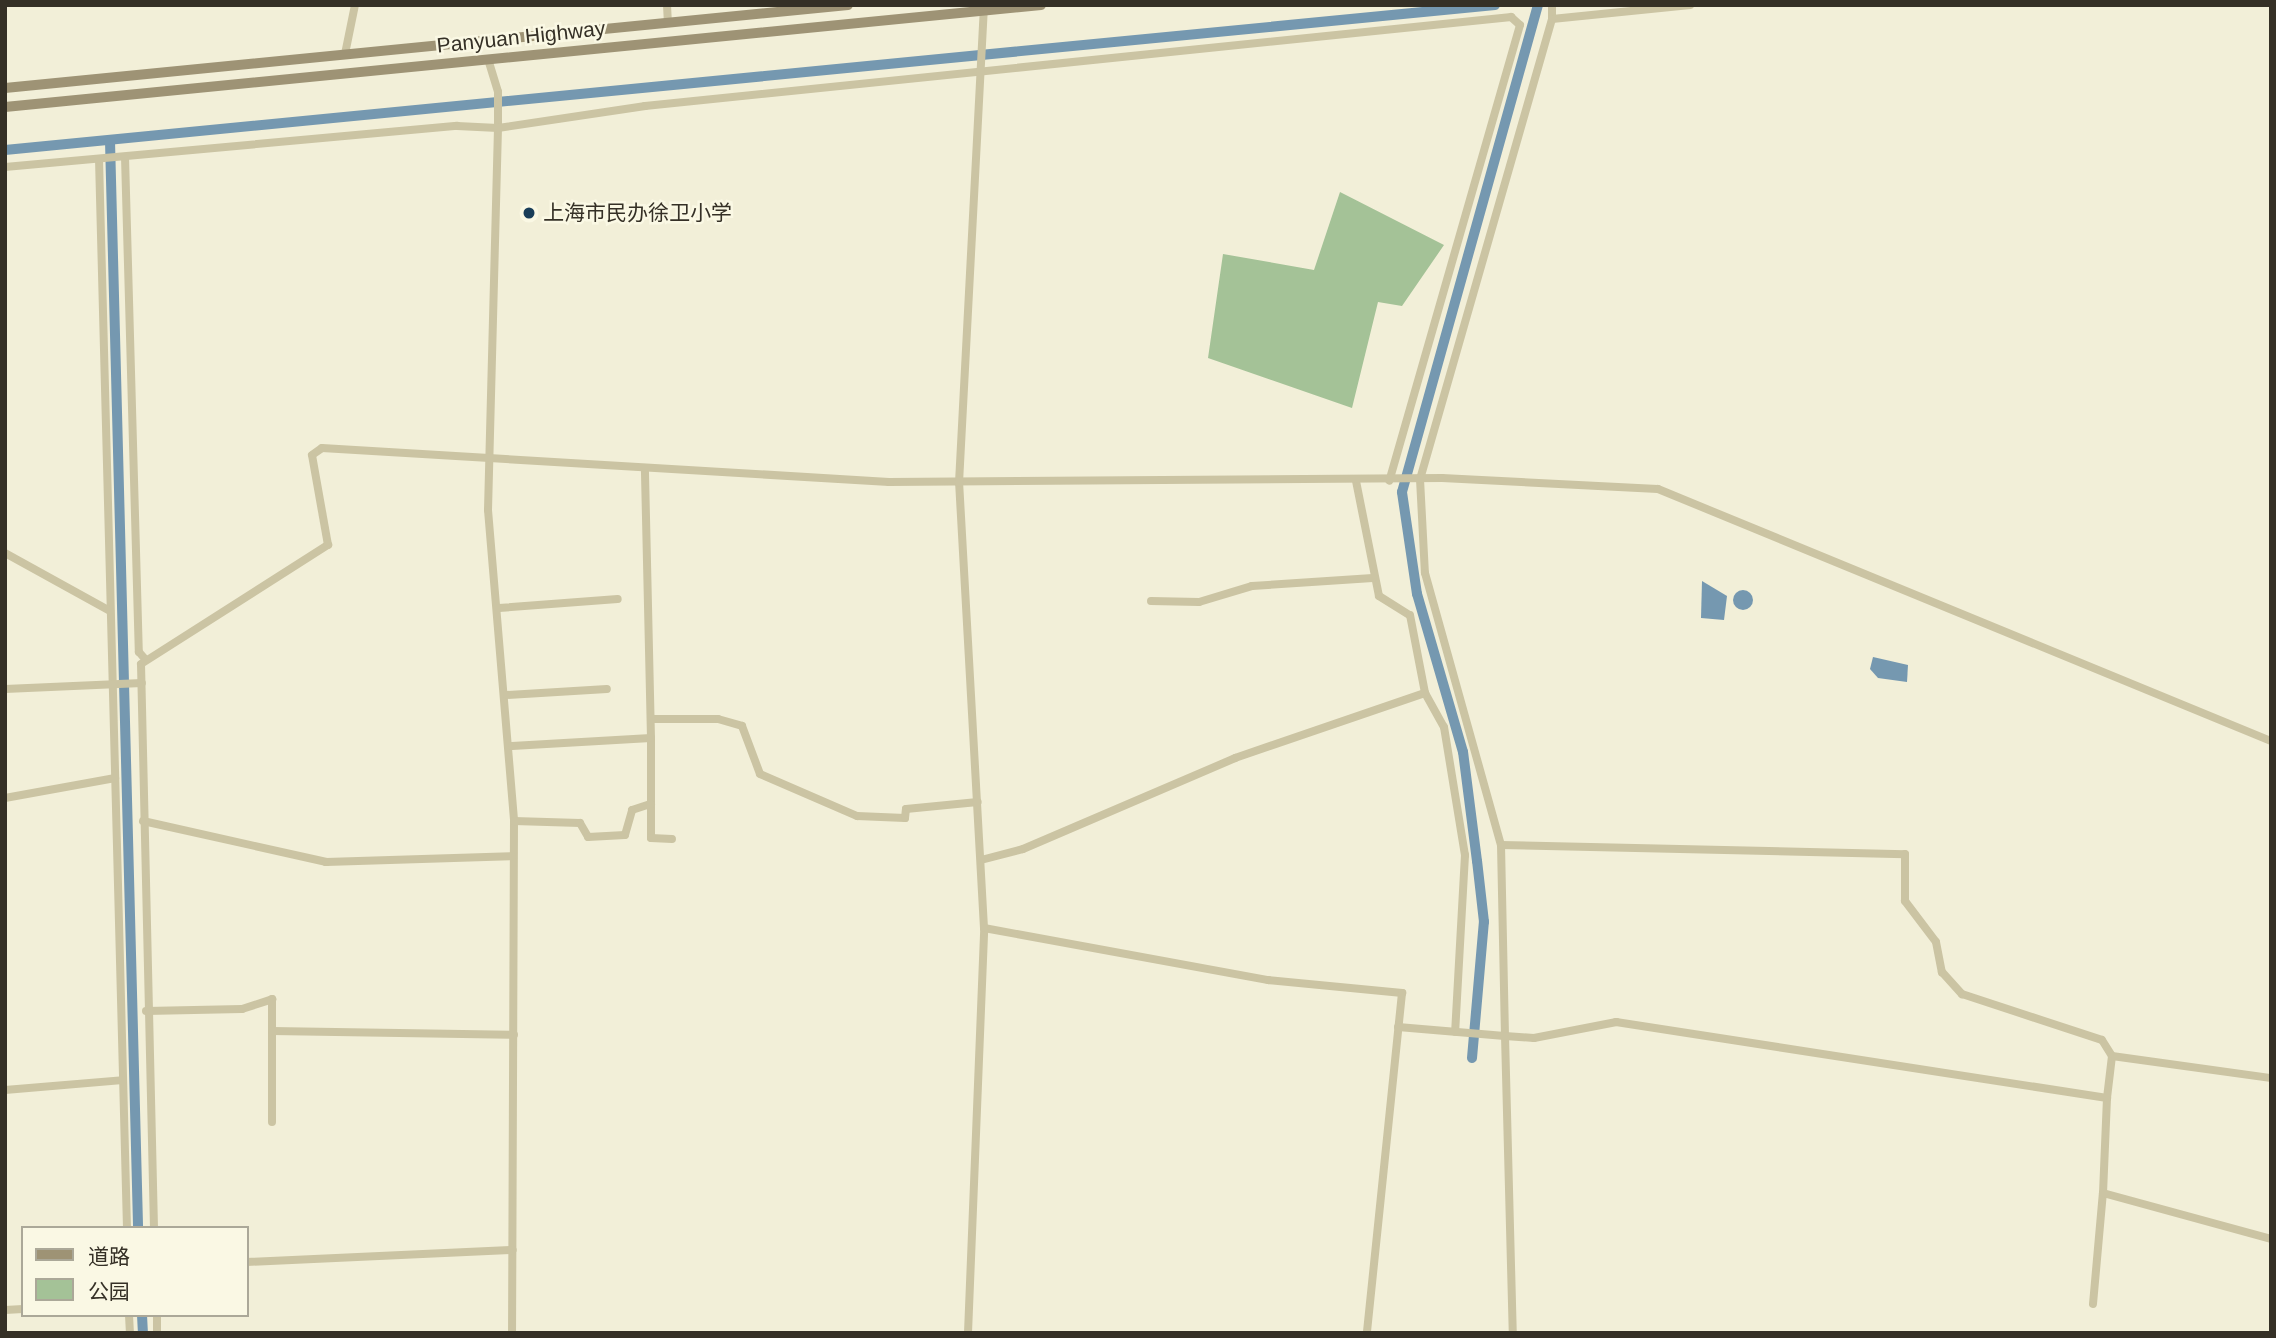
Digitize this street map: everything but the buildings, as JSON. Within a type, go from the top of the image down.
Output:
[{"type":"main road","name":"Panyuan Highway","points":[[5,88],[846,5]]},
{"type":"main road","name":"Panyuan Highway","points":[[5,107],[1041,5]]},
{"type":"street","points":[[345,54],[355,5]]},
{"type":"street","points":[[667,5],[668,23]]},
{"type":"street","points":[[1513,1333],[1501,845],[1425,573],[1418,480],[1552,19],[1552,5]]},
{"type":"street","points":[[1552,19],[1690,5]]},
{"type":"street","points":[[968,1333],[984,928],[959,483],[984,11]]},
{"type":"street","points":[[5,167],[457,126],[498,125],[645,106],[1511,17],[1520,25],[1390,481]]},
{"type":"street","points":[[488,59],[498,92],[489,462],[512,746],[512,1333]]},
{"type":"street","points":[[122,158],[139,652],[145,659]]},
{"type":"street","points":[[101,159],[127,1226]]},
{"type":"street","points":[[154,1226],[139,684],[145,659],[328,545],[316,450],[489,462],[959,483],[1418,480],[1658,489],[2271,741]]},
{"type":"street","points":[[645,469],[654,719],[651,838],[672,839]]},
{"type":"street","points":[[1356,481],[1373,578],[1382,601],[1410,615],[1425,693],[1444,727],[1465,855],[1455,1032]]},
{"type":"street","points":[[5,553],[110,611]]},
{"type":"street","points":[[1151,601],[1199,602],[1252,586],[1373,578]]},
{"type":"street","points":[[499,608],[618,599]]},
{"type":"street","points":[[5,689],[139,684]]},
{"type":"street","points":[[507,695],[607,689]]},
{"type":"street","points":[[981,860],[1023,849],[1261,748],[1425,693]]},
{"type":"street","points":[[654,719],[718,719],[742,726],[760,774],[858,816],[905,818],[906,809],[978,802]]},
{"type":"street","points":[[512,746],[652,738]]},
{"type":"street","points":[[5,798],[115,778]]},
{"type":"street","points":[[513,821],[580,823],[588,837],[625,835],[632,810],[651,804]]},
{"type":"street","points":[[144,821],[326,862],[512,856]]},
{"type":"street","points":[[1501,845],[1905,854],[1905,901],[1936,942],[1942,972],[1962,994],[2102,1040],[2112,1056],[2093,1304]]},
{"type":"street","points":[[984,928],[1268,979],[1402,993],[1367,1333]]},
{"type":"street","points":[[146,1011],[242,1009],[272,999],[272,1122]]},
{"type":"street","points":[[1398,1027],[1534,1038],[1616,1023],[2107,1098]]},
{"type":"street","points":[[272,1031],[514,1035]]},
{"type":"street","points":[[2112,1056],[2271,1077]]},
{"type":"street","points":[[5,1090],[123,1080]]},
{"type":"street","points":[[2103,1193],[2271,1239]]},
{"type":"street","points":[[248,1262],[513,1250]]},
{"type":"green space","points":[[1340,192],[1444,245],[1402,306],[1378,302],[1352,408],[1208,358],[1223,254],[1314,270]]},
{"type":"water","points":[[1702,581],[1727,596],[1724,620],[1701,618]]},
{"type":"water","points":[[1743,590],[1750,593],[1753,600],[1750,607],[1743,610],[1736,607],[1733,600],[1736,593]]},
{"type":"water","points":[[1873,657],[1908,665],[1907,682],[1878,678],[1870,669]]},
{"type":"waterway","points":[[5,150],[1495,5]]},
{"type":"waterway","points":[[1472,1058],[1484,922],[1477,861],[1463,752],[1417,594],[1402,492],[1538,5]]},
{"type":"waterway","points":[[110,141],[138,1226]]},
{"type":"waterway","points":[[142,1317],[143,1333]]},
{"type":"place","name":"上海市民办徐卫小学","points":[[529,213]]}]
